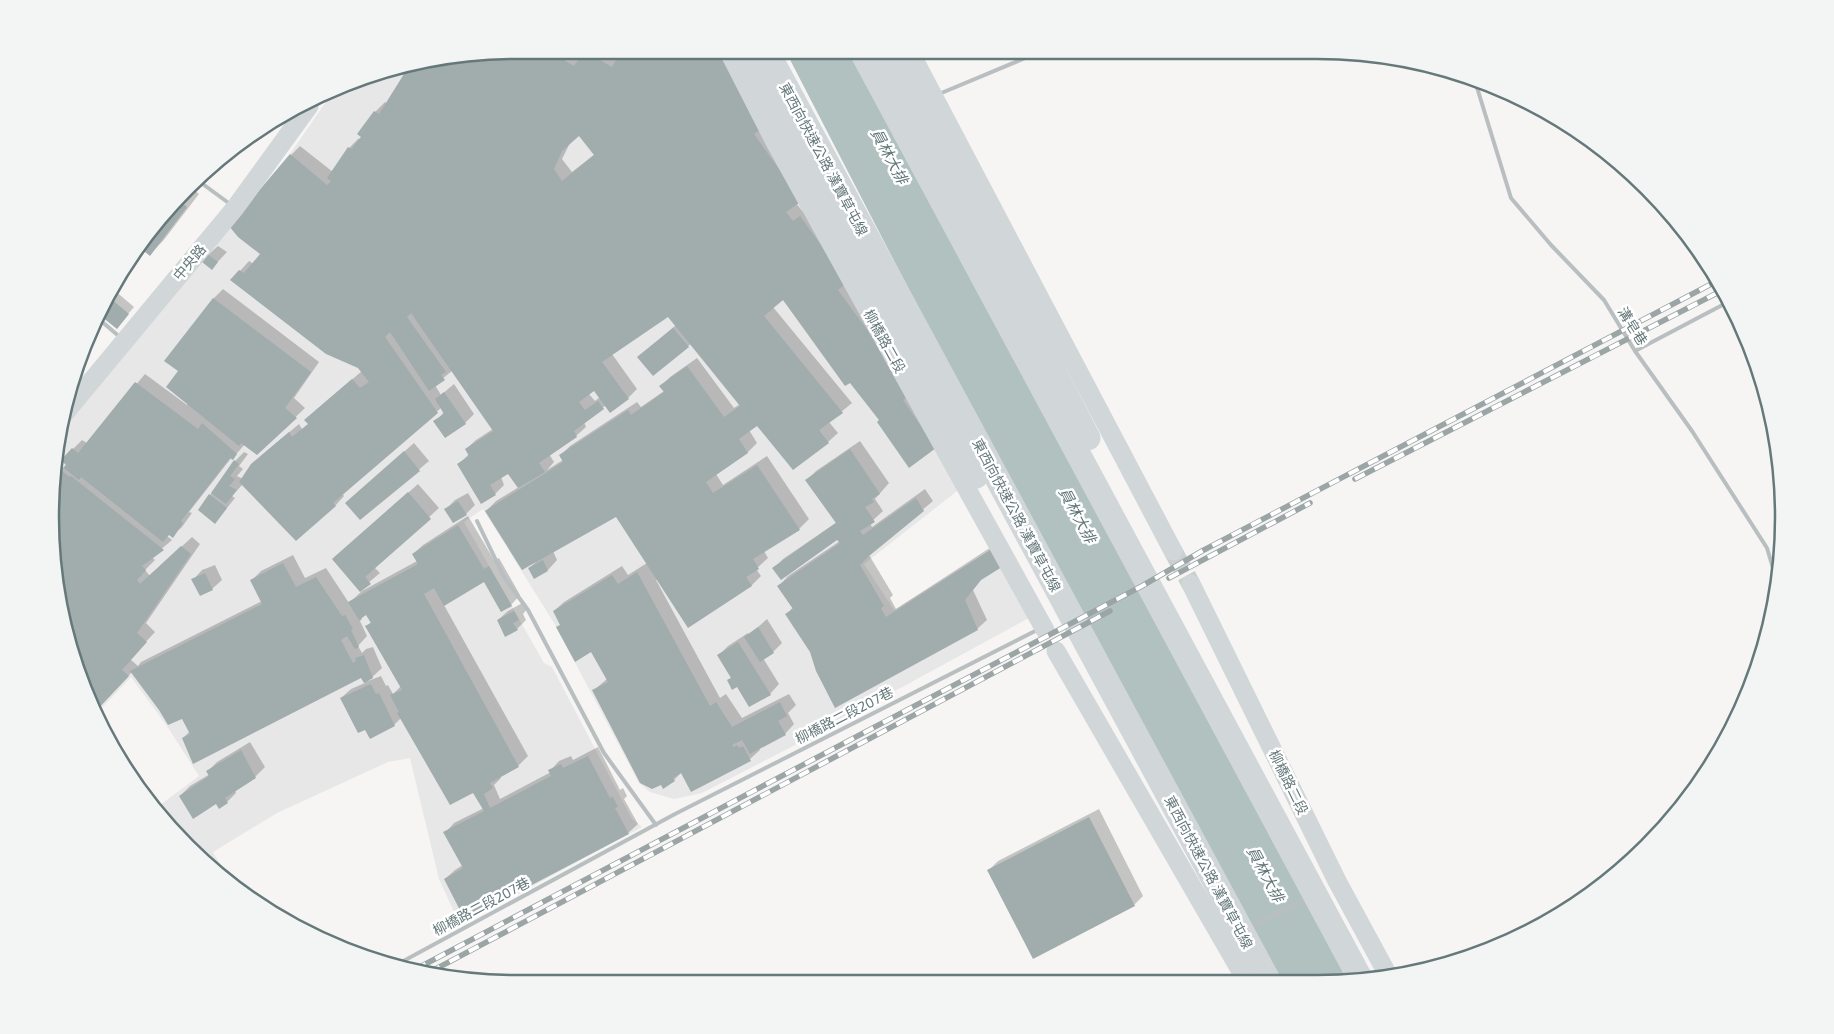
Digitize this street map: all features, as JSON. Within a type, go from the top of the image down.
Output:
[{"type":"highway","points":[[748,59],[1188,864],[1204,890],[1236,932]]},
{"type":"highway","name":"東西向快速公路 漢寶草屯線","points":[[771,59],[1236,932],[1265,975]]},
{"type":"highway","points":[[866,59],[1357,973]]},
{"type":"highway","points":[[893,59],[1254,760],[1278,826]]},
{"type":"main road","name":"柳橋路二段","points":[[733,59],[776,142],[1044,629]]},
{"type":"main road","points":[[913,59],[1173,551]]},
{"type":"main road","name":"中央路","points":[[73,403],[235,208],[306,110]]},
{"type":"main road","name":"柳橋路二段","points":[[1191,584],[1330,885],[1384,970]]},
{"type":"main road","points":[[1056,651],[1236,932],[1245,975]]},
{"type":"street","points":[[1236,932],[1310,897],[1330,885]]},
{"type":"lane","points":[[932,97],[1023,59]]},
{"type":"lane","name":"溝皂巷","points":[[1477,88],[1511,198],[1551,245],[1604,300],[1635,351],[1692,431],[1767,548],[1772,565]]},
{"type":"lane","points":[[203,184],[235,208]]},
{"type":"lane","points":[[1635,351],[1723,305]]},
{"type":"lane","points":[[102,322],[124,341]]},
{"type":"lane","points":[[477,521],[504,577],[528,610],[604,752],[656,825]]},
{"type":"lane","name":"柳橋路二段207巷","points":[[403,961],[692,805],[1044,629]]},
{"type":"shaded area","points":[[727,59],[961,488],[864,564],[894,610],[992,549],[1029,618],[803,741],[702,793],[674,799],[650,792],[639,783],[554,623],[483,509],[464,522],[544,663],[552,667],[632,819],[642,827],[460,925],[439,879],[410,758],[388,762],[277,813],[213,852],[222,868],[193,841],[160,805],[199,776],[167,726],[131,677],[101,709],[94,692],[74,636],[63,577],[59,517],[60,487],[69,421],[121,354],[290,154],[327,100],[398,74],[457,63],[487,60]]},
{"type":"water","name":"員林大排","points":[[790,59],[858,59],[1349,974],[1277,975],[950,369]]},
{"type":"building","points":[[562,59],[574,66],[579,59],[598,59],[612,67],[617,59],[726,59],[763,128],[754,134],[802,201],[786,212],[793,221],[800,216],[837,267],[846,283],[838,290],[887,357],[908,397],[903,400],[936,448],[909,468],[877,422],[879,420],[850,383],[845,386],[783,300],[764,316],[843,413],[819,430],[829,443],[793,470],[757,426],[739,439],[748,453],[706,482],[713,493],[757,465],[800,530],[753,559],[759,569],[746,577],[752,586],[688,628],[616,517],[522,570],[485,511],[563,462],[559,455],[628,410],[631,415],[664,392],[659,386],[687,366],[724,417],[740,406],[668,317],[602,362],[629,399],[610,413],[594,391],[579,402],[585,410],[598,401],[604,409],[574,431],[577,437],[539,463],[545,472],[518,488],[508,474],[490,485],[496,495],[481,504],[457,464],[469,456],[465,449],[493,431],[411,313],[407,317],[446,372],[441,375],[445,380],[429,391],[390,332],[385,337],[438,413],[333,503],[336,506],[296,541],[239,482],[251,464],[289,432],[292,437],[308,424],[304,420],[352,379],[360,388],[369,382],[358,368],[326,354],[230,280],[239,270],[244,273],[260,254],[238,237],[229,226],[290,154],[327,185],[331,181],[327,178],[348,147],[351,149],[361,137],[357,134],[374,111],[379,114],[404,74],[402,73],[457,63],[487,60]],"holes":[[[579,136],[594,155],[562,181],[554,169],[562,151]]]},
{"type":"building","points":[[183,204],[187,207],[150,256],[144,251]]},
{"type":"building","points":[[207,254],[218,262],[212,270],[202,262]]},
{"type":"building","points":[[213,298],[311,372],[285,408],[297,418],[257,455],[241,443],[239,446],[166,387],[178,371],[164,361]]},
{"type":"building","points":[[113,301],[129,314],[117,329],[104,319]]},
{"type":"building","points":[[673,328],[689,347],[653,376],[637,357]]},
{"type":"building","points":[[135,382],[198,429],[202,423],[237,454],[233,460],[230,458],[181,521],[183,523],[173,538],[169,535],[163,542],[81,477],[79,480],[64,468],[66,465],[63,462],[63,458],[72,448],[78,453]]},
{"type":"building","points":[[444,392],[466,424],[445,438],[433,421],[444,414],[435,399]]},
{"type":"building","points":[[850,449],[880,494],[872,499],[874,502],[865,507],[875,522],[860,531],[863,535],[916,498],[924,511],[860,565],[884,606],[881,608],[886,617],[992,549],[1002,567],[981,580],[965,600],[978,630],[835,708],[816,671],[810,652],[785,614],[793,609],[777,586],[840,543],[837,540],[781,580],[772,568],[836,523],[805,480]]},
{"type":"building","points":[[404,451],[420,471],[360,520],[345,503]]},
{"type":"building","points":[[234,460],[239,464],[230,476],[235,479],[229,486],[237,490],[226,504],[211,493]]},
{"type":"building","points":[[62,471],[71,476],[164,550],[142,566],[146,570],[137,580],[140,584],[181,546],[191,554],[137,633],[147,642],[122,670],[129,676],[100,706],[74,636],[63,577],[59,517]]},
{"type":"building","points":[[408,492],[431,519],[365,577],[371,584],[360,592],[332,559]]},
{"type":"building","points":[[209,494],[227,508],[215,524],[198,510]]},
{"type":"building","points":[[458,501],[467,515],[453,523],[444,509]]},
{"type":"building","points":[[458,525],[484,569],[489,566],[512,606],[501,612],[484,582],[444,606],[434,588],[424,594],[519,767],[490,783],[493,788],[484,794],[490,808],[551,776],[548,770],[561,764],[563,768],[588,756],[610,798],[613,797],[618,807],[615,808],[629,834],[465,920],[444,879],[463,868],[443,832],[484,811],[473,793],[450,805],[397,713],[399,712],[390,695],[402,690],[365,626],[371,623],[366,615],[359,620],[348,602],[418,564],[412,554]]},
{"type":"building","points":[[543,560],[548,571],[534,579],[528,568]]},
{"type":"building","points":[[283,563],[296,587],[316,577],[342,616],[345,615],[353,629],[351,630],[359,647],[355,649],[347,636],[341,640],[353,663],[356,661],[355,658],[364,655],[373,678],[364,683],[361,678],[193,764],[182,738],[190,734],[182,719],[168,725],[130,671],[262,604],[250,580]]},
{"type":"building","points":[[637,572],[710,706],[716,702],[732,727],[780,702],[787,716],[778,721],[786,735],[750,754],[742,740],[732,745],[734,747],[737,745],[739,748],[743,746],[751,761],[691,792],[681,773],[673,778],[675,781],[663,789],[661,785],[652,789],[640,783],[592,690],[608,682],[591,652],[575,662],[556,627],[560,625],[553,611],[612,575],[618,584]]},
{"type":"building","points":[[205,573],[213,590],[200,596],[191,579]]},
{"type":"building","points":[[514,611],[519,620],[513,623],[518,630],[505,637],[497,620]]},
{"type":"building","points":[[758,627],[774,653],[760,662],[744,637]]},
{"type":"building","points":[[738,642],[771,695],[749,707],[737,687],[732,690],[727,680],[731,678],[717,655]]},
{"type":"building","points":[[371,684],[376,694],[379,693],[395,726],[370,739],[365,730],[358,733],[340,698]]},
{"type":"building","points":[[241,750],[256,778],[225,798],[228,803],[219,809],[216,804],[193,819],[179,796],[209,776],[206,771]]},
{"type":"building","points":[[1089,817],[1135,906],[1033,959],[987,870]]},
{"type":"tunnel","points":[[1173,551],[1191,584]]},
{"type":"railway","points":[[423,965],[1142,586],[1202,551],[1711,284]]},
{"type":"railway","points":[[1355,479],[1717,293]]},
{"type":"railway","points":[[1169,578],[1310,503]]},
{"type":"railway","points":[[438,968],[1110,611]]}]
